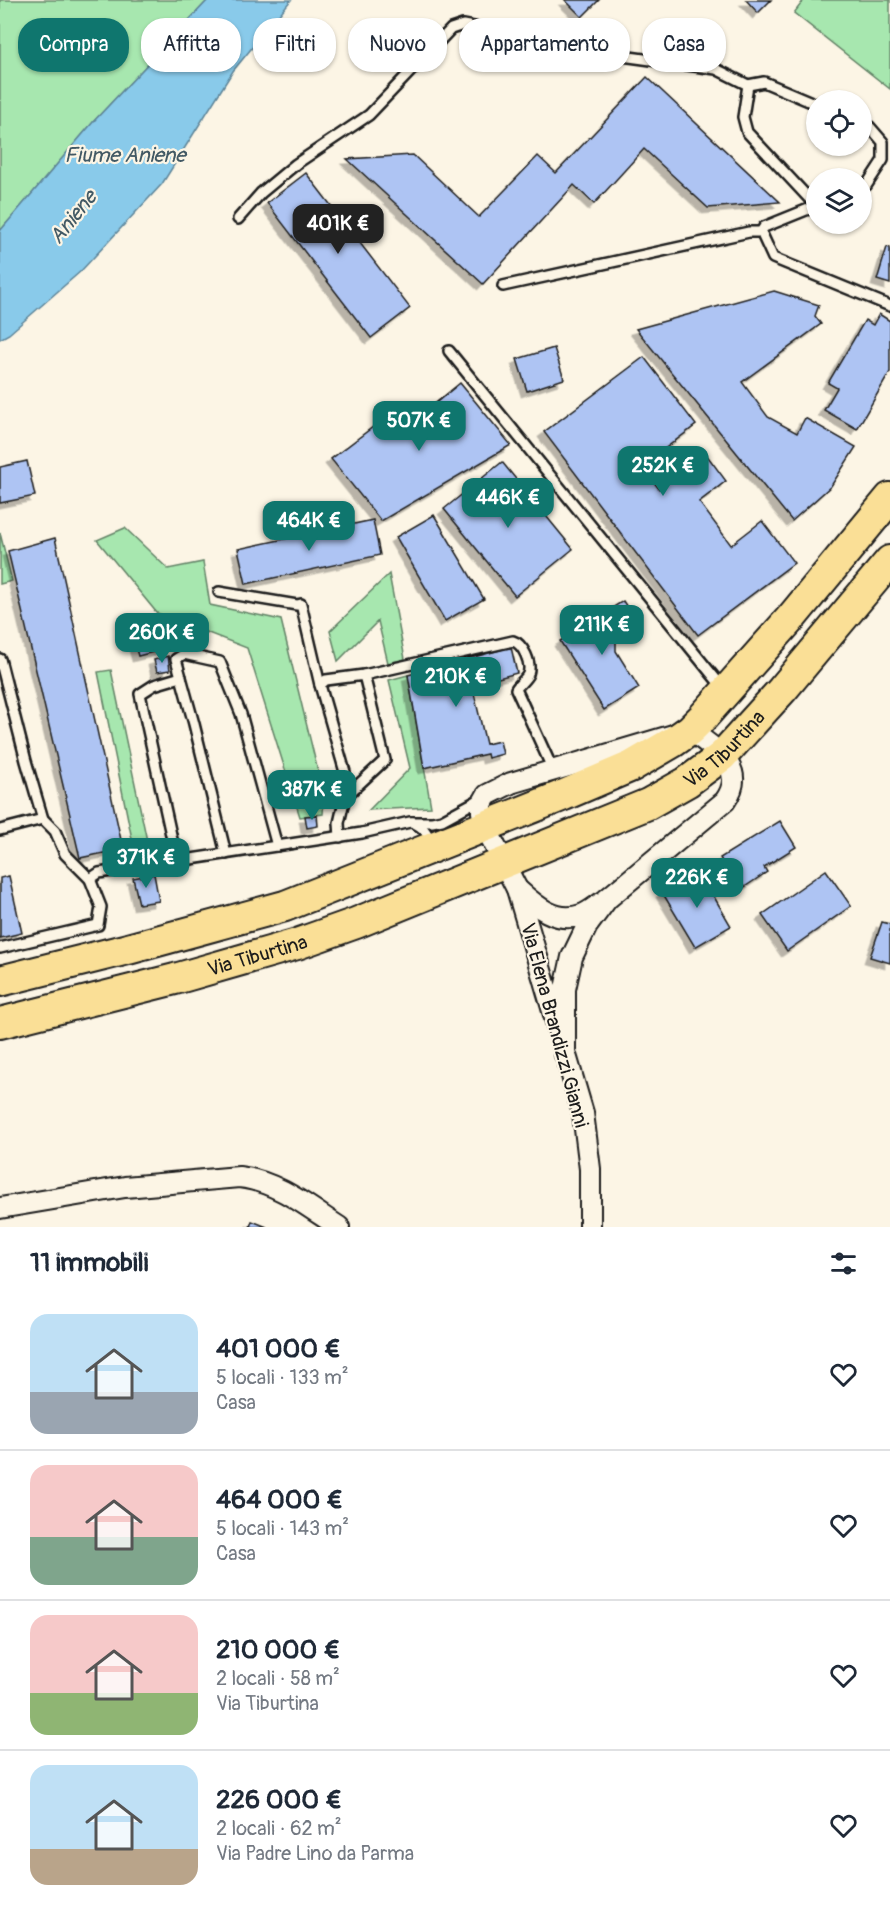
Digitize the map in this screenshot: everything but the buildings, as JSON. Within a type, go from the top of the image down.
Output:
[{"type":"main road","name":"Via Tiburtina","points":[[0,981],[285,906],[632,766],[690,730],[791,618],[890,498]]},
{"type":"main road","name":"Via Tiburtina","points":[[0,1023],[176,980],[511,876],[687,782],[722,756],[888,568]]},
{"type":"street","points":[[487,795],[482,804],[485,826],[511,876],[542,910],[558,917],[581,915],[607,899],[725,801],[731,792],[734,778],[731,766],[690,730]]},
{"type":"street","name":"Via Tiburtina","points":[[487,795],[495,789],[553,770],[690,730]]},
{"type":"street","name":"Via Elena Brandizzi Gianni","points":[[511,876],[583,1113],[590,1169],[590,1227]]},
{"type":"street","points":[[565,1054],[565,989],[569,966],[584,932],[607,899]]},
{"type":"street","points":[[0,1208],[125,1187],[239,1177],[269,1184],[339,1227]]},
{"type":"lane","points":[[238,219],[261,193],[296,164],[369,115],[451,29],[463,25],[586,51],[716,69],[748,85],[764,82],[806,100]]},
{"type":"lane","points":[[748,85],[743,117],[747,132],[806,195]]},
{"type":"lane","points":[[872,129],[883,142],[883,160],[872,177]]},
{"type":"lane","points":[[761,232],[764,227],[806,210]]},
{"type":"lane","points":[[503,286],[749,232],[761,232]]},
{"type":"lane","points":[[761,232],[773,258],[890,306]]},
{"type":"lane","points":[[449,351],[726,692]]},
{"type":"lane","points":[[219,592],[297,606],[302,604],[320,685],[345,772],[345,797],[339,823],[340,837]]},
{"type":"lane","points":[[320,685],[326,680],[364,675],[513,641],[522,647],[529,668],[527,676],[516,689],[553,770]]},
{"type":"lane","points":[[226,855],[176,659],[184,654],[220,662],[241,714],[277,846]]},
{"type":"lane","points":[[0,659],[43,819],[55,831],[65,854],[90,879],[101,907],[98,925],[0,948]]},
{"type":"lane","points":[[345,797],[385,760],[364,675]]},
{"type":"lane","points":[[177,862],[140,694],[154,685],[181,677]]},
{"type":"lane","points":[[90,879],[99,873],[340,837],[410,822],[442,820],[487,795]]},
{"type":"lane","points":[[0,830],[43,819]]},
{"type":"lane","points":[[410,822],[419,825],[428,833],[431,846]]},
{"type":"green space","points":[[0,0],[208,0],[191,18],[141,18],[141,71],[94,121],[0,231]]},
{"type":"green space","points":[[804,0],[890,0],[890,89],[794,13]]},
{"type":"green space","points":[[125,528],[168,569],[203,562],[210,605],[281,620],[324,796],[323,814],[300,817],[247,648],[157,613],[97,540]]},
{"type":"green space","points":[[0,533],[12,581],[0,584]]},
{"type":"green space","points":[[389,574],[405,659],[388,663],[378,621],[338,661],[330,631]]},
{"type":"green space","points":[[111,670],[147,841],[133,844],[98,672]]},
{"type":"green space","points":[[408,675],[431,807],[369,810],[410,768],[389,680]]},
{"type":"water","name":"Fiume Aniene","points":[[208,0],[291,0],[276,18],[253,18],[253,47],[241,61],[241,18],[191,18]]},
{"type":"water","name":"Fiume Aniene","points":[[141,71],[232,72],[162,184],[81,271],[9,334],[0,339],[0,231],[94,121]]},
{"type":"water label","name":"Aniene","points":[[73,217]]}]
